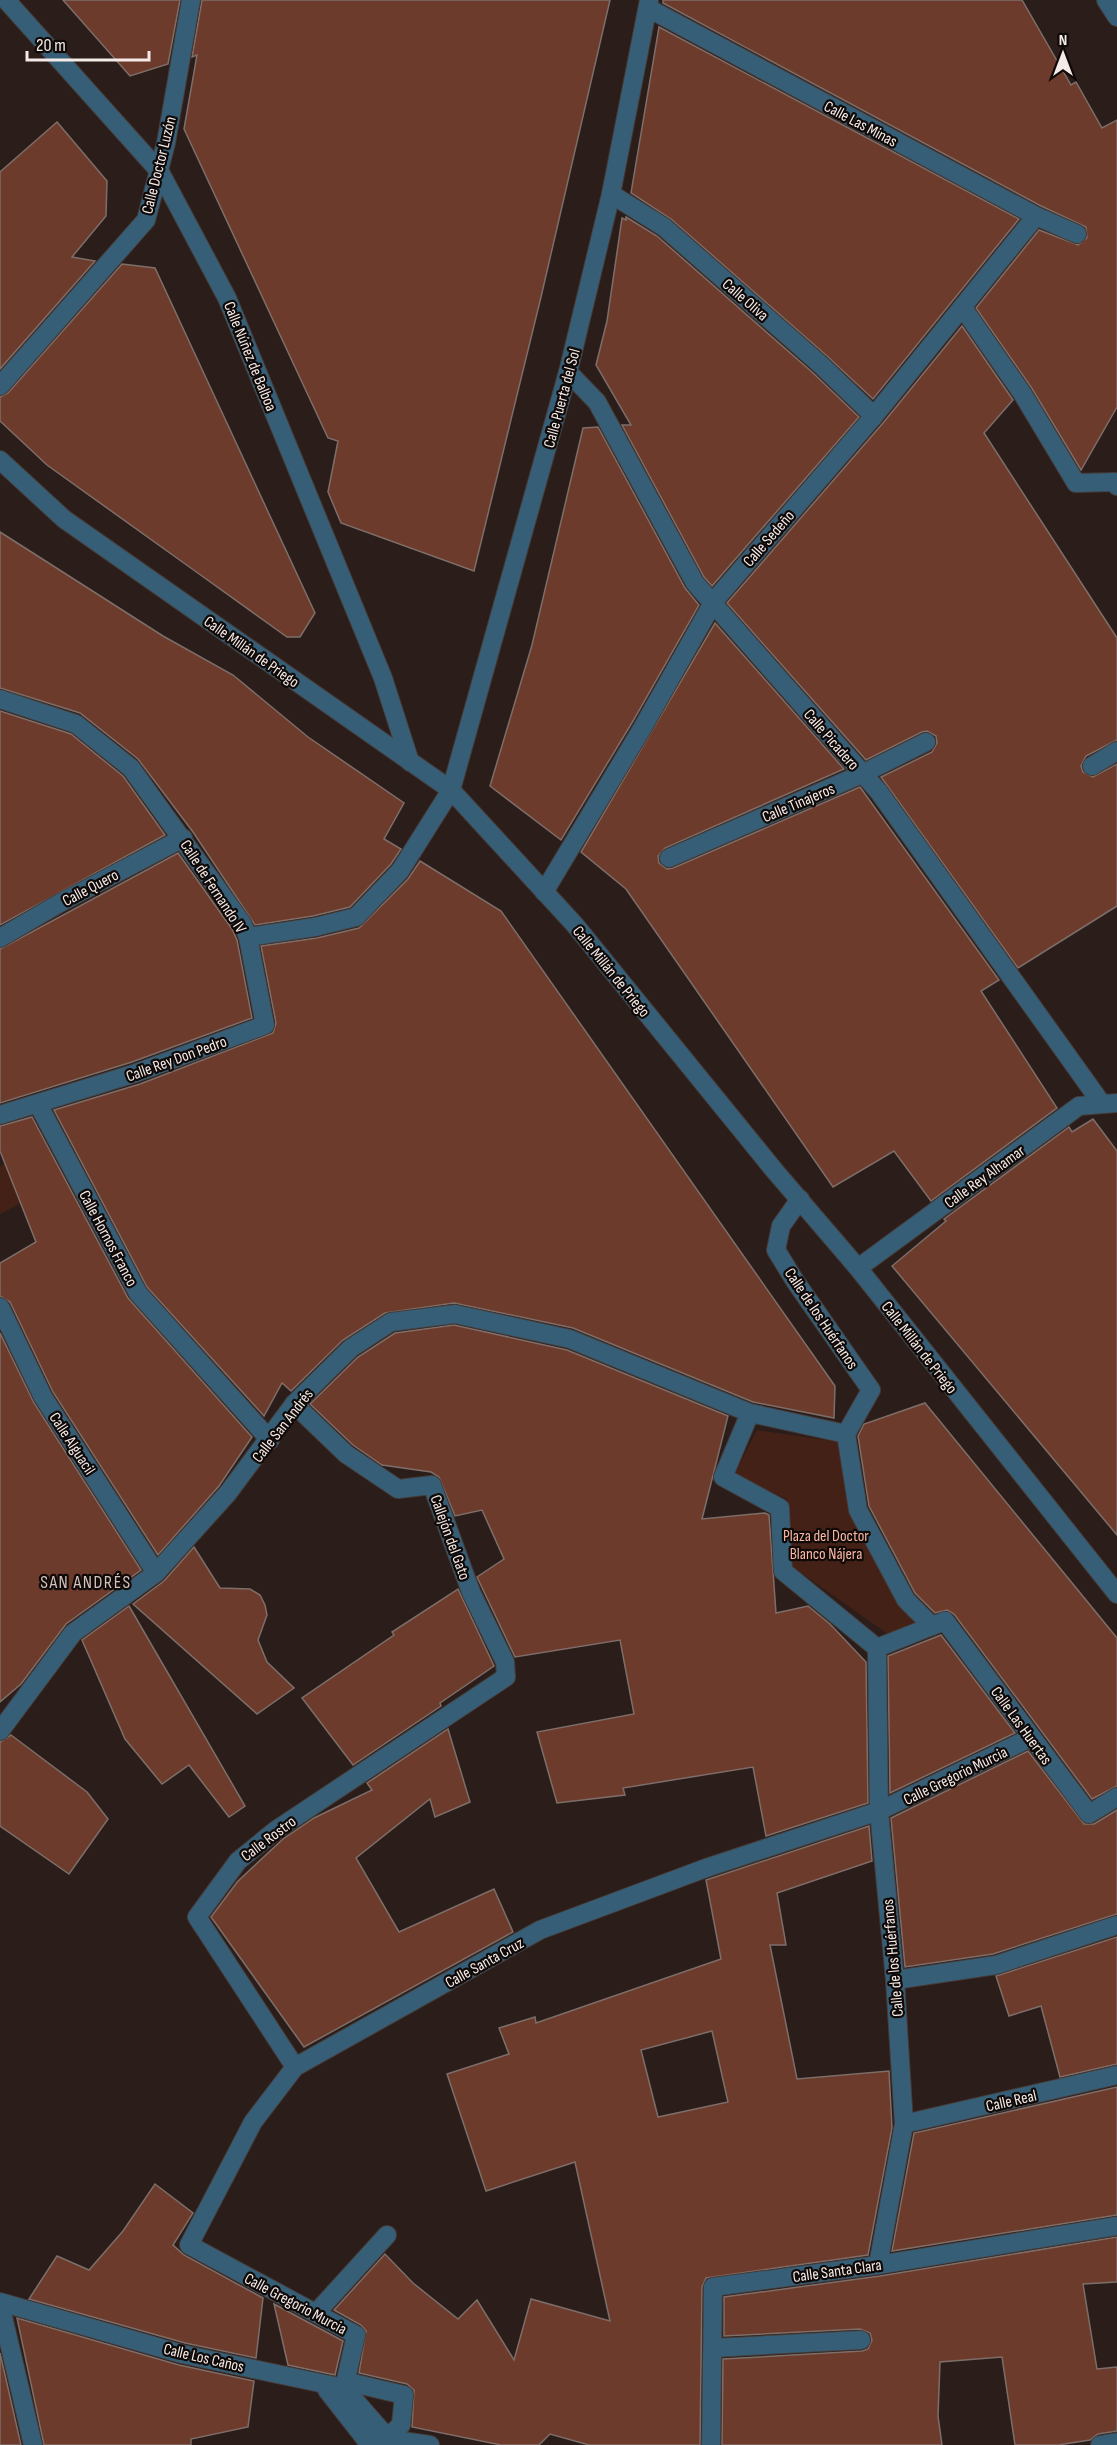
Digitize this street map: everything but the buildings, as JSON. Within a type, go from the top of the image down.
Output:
[{"type":"street","name":"Calle Núñez de Balboa","points":[[6,0],[160,172],[227,298],[379,669],[410,762]]},
{"type":"street","name":"Calle Doctor Luzón","points":[[0,386],[146,220],[160,172],[191,0]]},
{"type":"street","points":[[1106,0],[1117,17]]},
{"type":"street","name":"Calle Puerta del Sol","points":[[451,790],[568,372],[611,194],[648,4]]},
{"type":"street","name":"Calle Las Minas","points":[[648,4],[1036,216],[1077,234]]},
{"type":"street","name":"Calle Oliva","points":[[611,194],[664,227],[820,364],[874,416]]},
{"type":"street","name":"Calle Sedeño","points":[[544,892],[643,727],[714,601],[874,416],[1036,216]]},
{"type":"street","points":[[963,308],[1022,393],[1076,483],[1116,482]]},
{"type":"street","name":"Calle Picadero","points":[[568,372],[597,402],[695,583],[714,601],[879,792],[1109,1104]]},
{"type":"street","name":"Calle Millán de Priego","points":[[0,460],[64,519],[451,790],[575,925],[774,1170],[858,1268],[1117,1594]]},
{"type":"street","name":"Calle de Fernando IV","points":[[0,699],[76,724],[131,768],[242,923],[248,937],[315,927],[356,916],[400,872],[451,790]]},
{"type":"street","name":"Calle Tinajeros","points":[[669,858],[862,774],[926,741]]},
{"type":"street","points":[[1092,766],[1117,751]]},
{"type":"street","name":"Calle Quero","points":[[0,938],[58,904],[183,838]]},
{"type":"street","name":"Calle Rey Don Pedro","points":[[0,1115],[136,1073],[266,1025],[248,937]]},
{"type":"street","name":"Calle Hornos Franco","points":[[38,1104],[138,1293],[270,1440]]},
{"type":"street","name":"Calle Rey Alhamar","points":[[858,1268],[1079,1106],[1109,1104]]},
{"type":"street","name":"Calle de los Huérfanos","points":[[800,1199],[781,1226],[776,1250],[795,1281],[872,1390],[846,1434]]},
{"type":"street","name":"Calle Alguacil","points":[[0,1307],[43,1396],[156,1573]]},
{"type":"street","name":"Calle San Andrés","points":[[0,1731],[73,1633],[156,1573],[195,1533],[270,1440],[294,1404],[351,1348],[390,1323],[455,1314],[570,1339],[750,1413],[846,1434]]},
{"type":"street","name":"Callejón del Gato","points":[[294,1404],[346,1454],[398,1489],[432,1485],[471,1592],[505,1662],[506,1677]]},
{"type":"street","points":[[750,1413],[723,1477],[780,1508],[783,1571],[877,1648],[932,1626],[906,1600],[858,1510],[846,1434]]},
{"type":"street","name":"Calle Las Huertas","points":[[932,1626],[945,1621],[1030,1738],[1089,1814],[1117,1797]]},
{"type":"street","name":"Calle de los Huérfanos","points":[[877,1648],[879,1811],[895,1980],[904,2124],[878,2265]]},
{"type":"street","name":"Calle Rostro","points":[[295,2067],[196,1917],[238,1861],[276,1830],[506,1677]]},
{"type":"street","name":"Calle Gregorio Murcia","points":[[879,1811],[1030,1738]]},
{"type":"street","name":"Calle Santa Cruz","points":[[189,2245],[253,2122],[295,2067],[540,1930],[706,1868],[879,1811]]},
{"type":"street","points":[[895,1980],[996,1965],[1117,1925]]},
{"type":"street","name":"Calle Real","points":[[904,2124],[1117,2074]]},
{"type":"street","name":"Calle Santa Clara","points":[[711,2445],[713,2287],[878,2265],[1117,2226]]},
{"type":"street","points":[[316,2313],[387,2235]]},
{"type":"street","name":"Calle Gregorio Murcia","points":[[189,2245],[356,2335],[342,2387]]},
{"type":"street","points":[[0,2303],[33,2445]]},
{"type":"street","name":"Calle Los Caños","points":[[0,2303],[182,2354],[342,2387],[353,2384],[404,2395],[401,2425],[386,2442]]},
{"type":"street","points":[[713,2348],[861,2340]]},
{"type":"street","points":[[370,2445],[327,2390],[342,2387],[386,2442],[429,2445]]},
{"type":"street","points":[[1100,2445],[1117,2442]]},
{"type":"green space","points":[[5,1164],[21,1203],[0,1214],[0,1166]]},
{"type":"green space","name":"Plaza del Doctor Blanco Nájera","points":[[757,1430],[839,1442],[851,1511],[916,1621],[889,1635],[790,1565],[787,1499],[734,1475]]},
{"type":"district","name":"SAN ANDRÉS","points":[[86,1582]]}]
